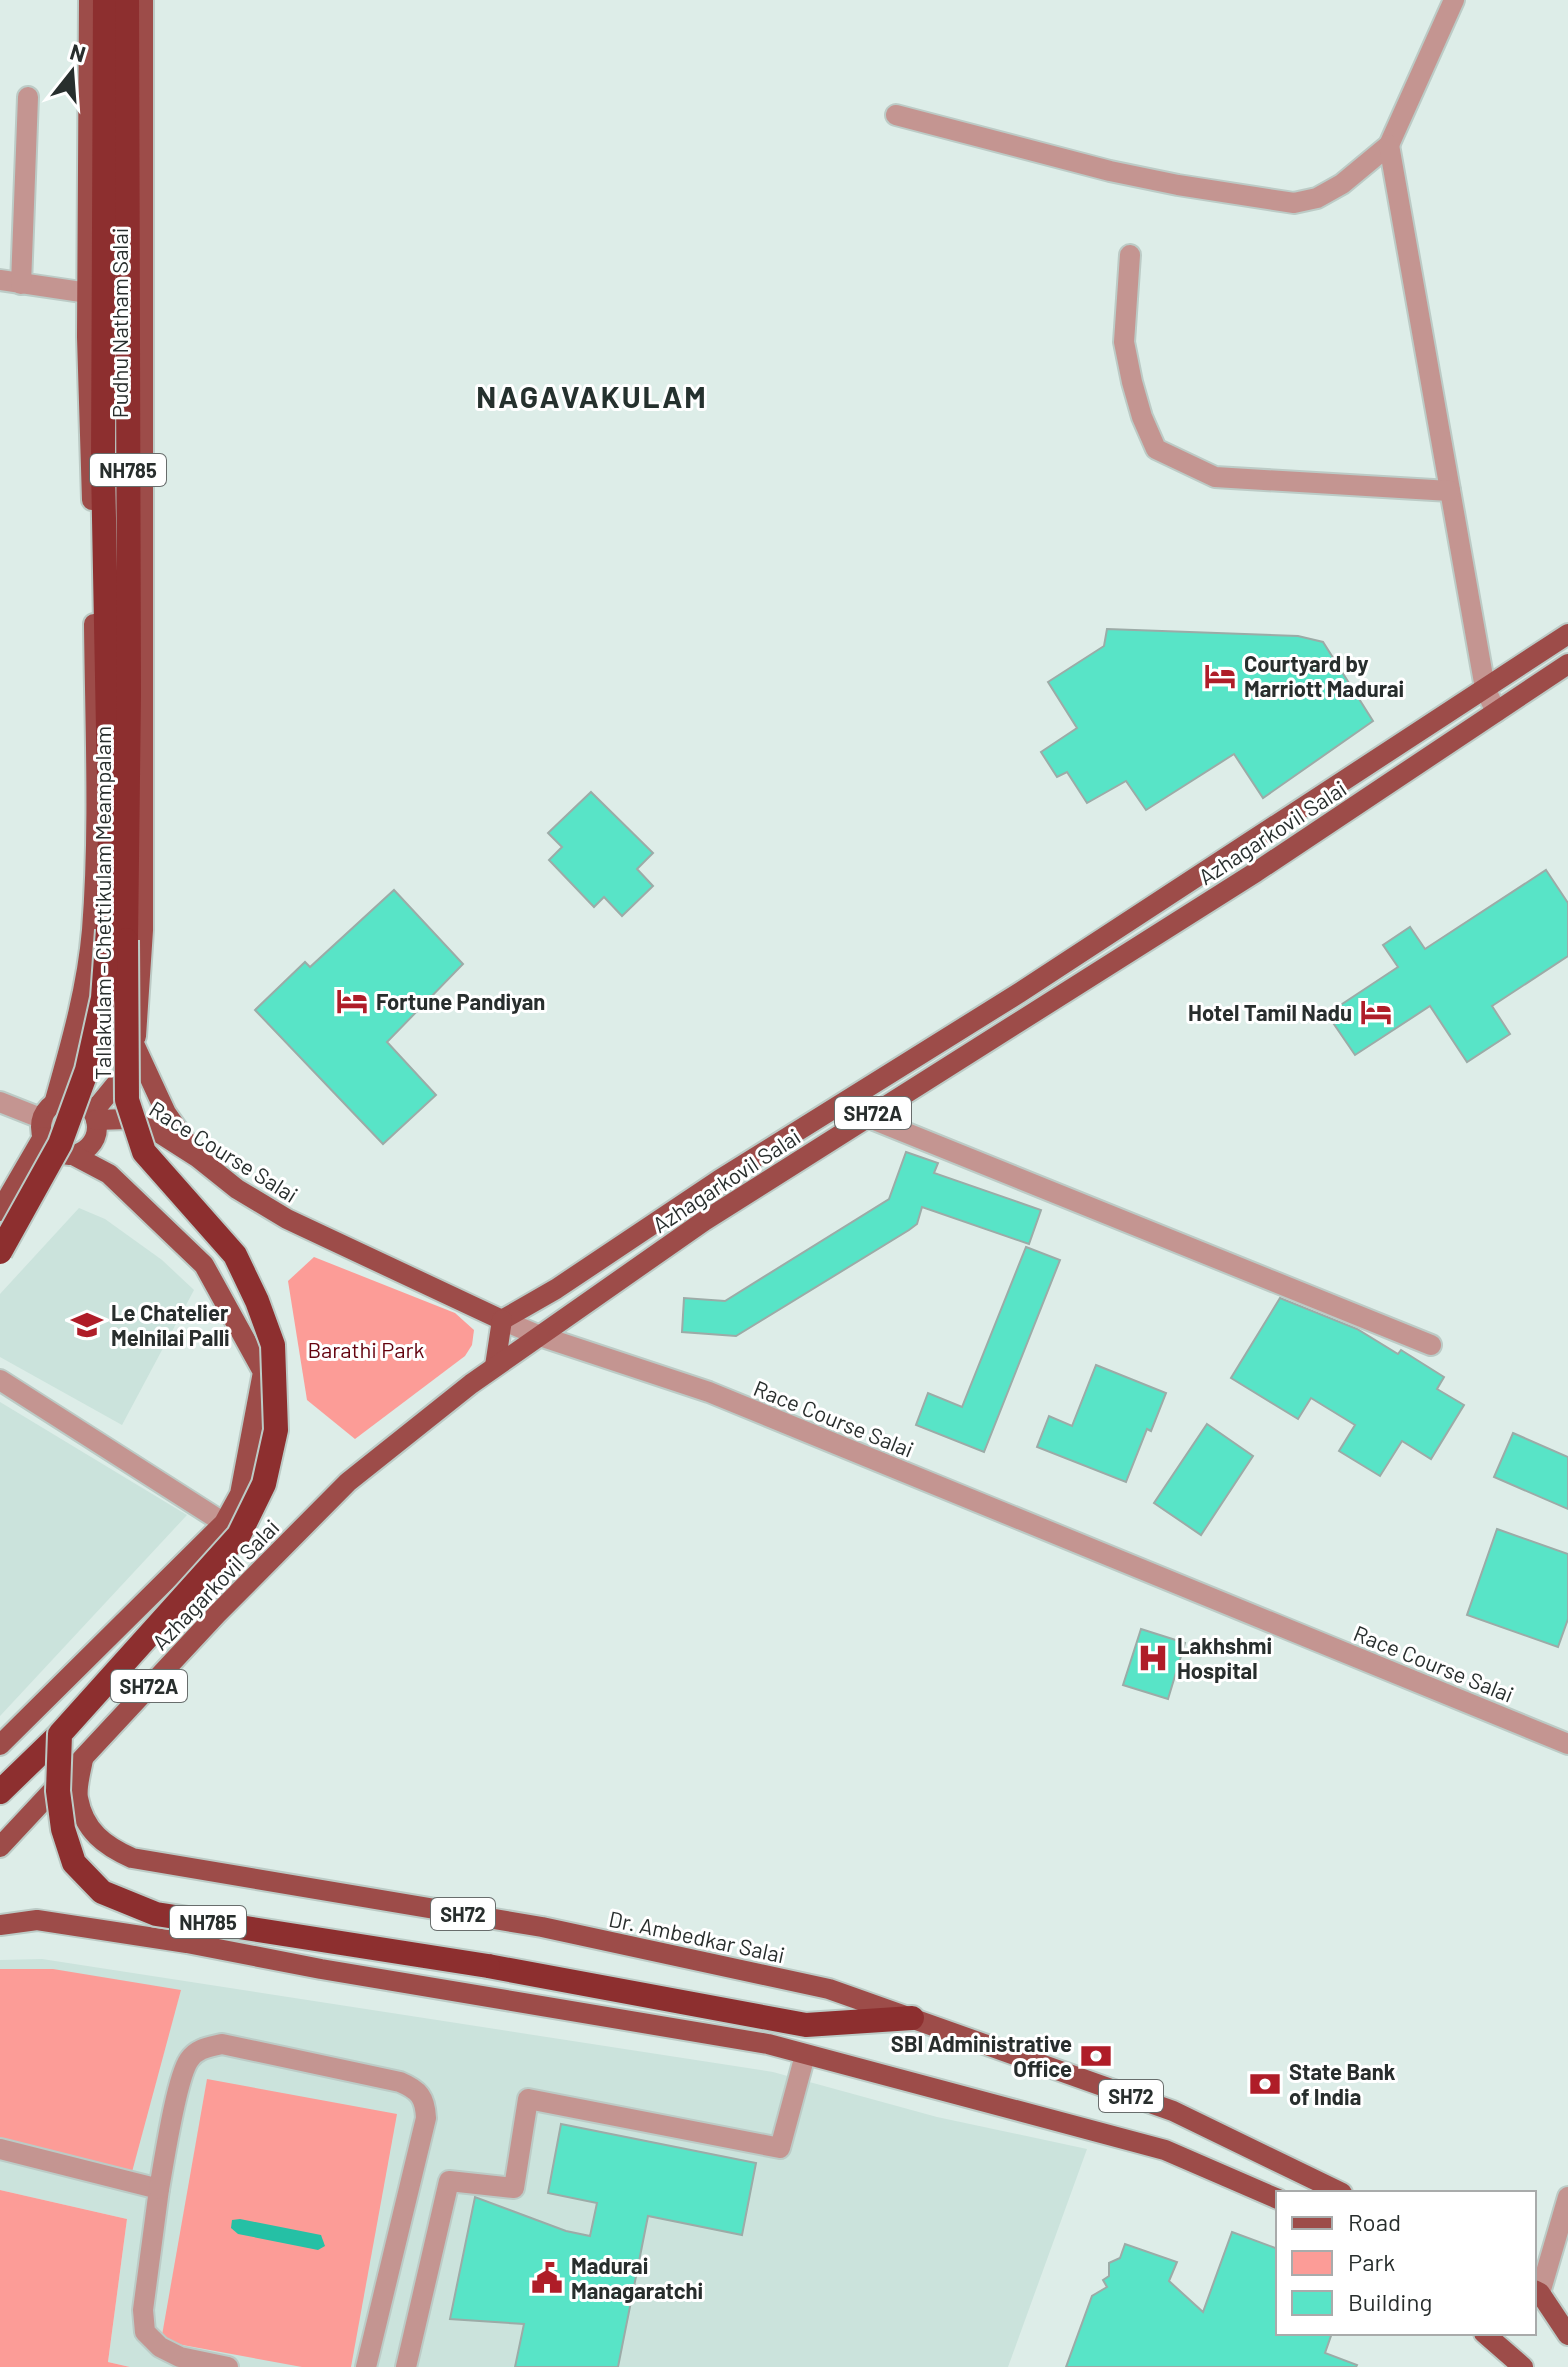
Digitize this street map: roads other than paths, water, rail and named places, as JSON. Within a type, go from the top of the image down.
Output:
[{"type":"highway","name":"Tallakulam - Chettikulam Meampalam","points":[[0,1252],[60,1144],[87,1070],[103,998],[110,834],[103,466],[105,0]]},
{"type":"highway","name":"Tallakulam - Chettikulam Meampalam","points":[[60,1734],[239,1535],[264,1484],[276,1430],[273,1345],[257,1301],[235,1255],[144,1152],[127,1100],[127,0]]},
{"type":"highway","name":"NH785","points":[[0,1792],[60,1734]]},
{"type":"highway","name":"NH785","points":[[60,1734],[58,1791],[63,1829],[74,1863],[102,1892],[156,1914],[488,1966],[806,2025],[912,2018]]},
{"type":"main road","name":"Pudhu Natham Salai","points":[[0,1211],[47,1120],[74,1036],[92,932],[96,821],[88,293],[89,0]]},
{"type":"main road","name":"Pudhu Natham Salai","points":[[94,1116],[129,1071],[135,1046],[143,930],[143,0]]},
{"type":"main road","name":"Azhagarkovil Salai","points":[[502,1320],[556,1289],[719,1180],[1019,993],[1568,634]]},
{"type":"main road","name":"Azhagarkovil Salai","points":[[0,1847],[217,1614],[348,1482],[495,1366],[704,1221],[1256,872],[1568,664]]},
{"type":"main road","points":[[135,1046],[166,1113],[197,1157]]},
{"type":"main road","points":[[71,1099],[80,1101],[94,1116],[95,1138],[90,1146],[73,1155],[55,1152],[47,1120],[71,1099]]},
{"type":"main road","name":"Race Course Salai","points":[[94,1116],[127,1119],[161,1134],[197,1157],[237,1189],[287,1219],[502,1320]]},
{"type":"main road","name":"Azhagarkovil Salai","points":[[0,1745],[224,1523],[240,1494],[263,1372],[204,1265],[109,1174],[73,1155]]},
{"type":"main road","points":[[495,1366],[502,1320]]},
{"type":"main road","name":"Dr. Ambedkar Salai","points":[[83,1759],[78,1797],[89,1826],[106,1847],[132,1858],[542,1927],[829,1989],[1173,2111],[1338,2191]]},
{"type":"main road","name":"SH72","points":[[0,1925],[37,1920],[187,1943],[321,1969],[768,2044],[1165,2150],[1276,2198]]},
{"type":"main road","points":[[1537,2292],[1568,2335]]},
{"type":"main road","points":[[1486,2335],[1523,2367]]},
{"type":"street","points":[[896,115],[1123,174],[1294,203],[1317,198],[1342,184],[1389,145],[1454,0]]},
{"type":"street","points":[[21,284],[28,97]]},
{"type":"street","points":[[1389,145],[1485,688],[1496,712]]},
{"type":"street","points":[[1130,255],[1124,342],[1142,417],[1156,449],[1215,477],[1450,491]]},
{"type":"street","points":[[0,280],[88,293]]},
{"type":"street","points":[[0,1102],[47,1120]]},
{"type":"street","points":[[867,1117],[1431,1345]]},
{"type":"street","name":"Race Course Salai","points":[[502,1320],[540,1336],[709,1392],[1568,1744]]},
{"type":"street","points":[[0,1380],[224,1523]]},
{"type":"street","points":[[228,2367],[180,2357],[160,2347],[145,2332],[143,2310],[159,2189],[181,2079],[189,2059],[201,2049],[222,2044],[400,2082],[417,2089],[426,2102],[426,2118],[366,2367]]},
{"type":"street","points":[[406,2367],[449,2181],[514,2188],[528,2099],[780,2148],[805,2055]]},
{"type":"street","points":[[0,2149],[159,2189]]},
{"type":"street","points":[[1537,2292],[1568,2197]]},
{"type":"place","name":"Courtyard by Marriott Madurai","points":[[1220,676]]},
{"type":"place","name":"Fortune Pandiyan","points":[[352,1001]]},
{"type":"place","name":"Hotel Tamil Nadu","points":[[1376,1012]]},
{"type":"place","name":"Le Chatelier Melnilai Palli","points":[[87,1325]]},
{"type":"place","name":"Lakhshmi Hospital","points":[[1153,1658]]},
{"type":"place","name":"SBI Administrative Office","points":[[1096,2056]]},
{"type":"place","name":"State Bank of India","points":[[1265,2084]]},
{"type":"place","name":"Madurai Managaratchi","points":[[547,2278]]},
{"type":"district","name":"NAGAVAKULAM","points":[[592,396]]},
{"type":"park label","name":"Barathi Park","points":[[366,1349]]}]
